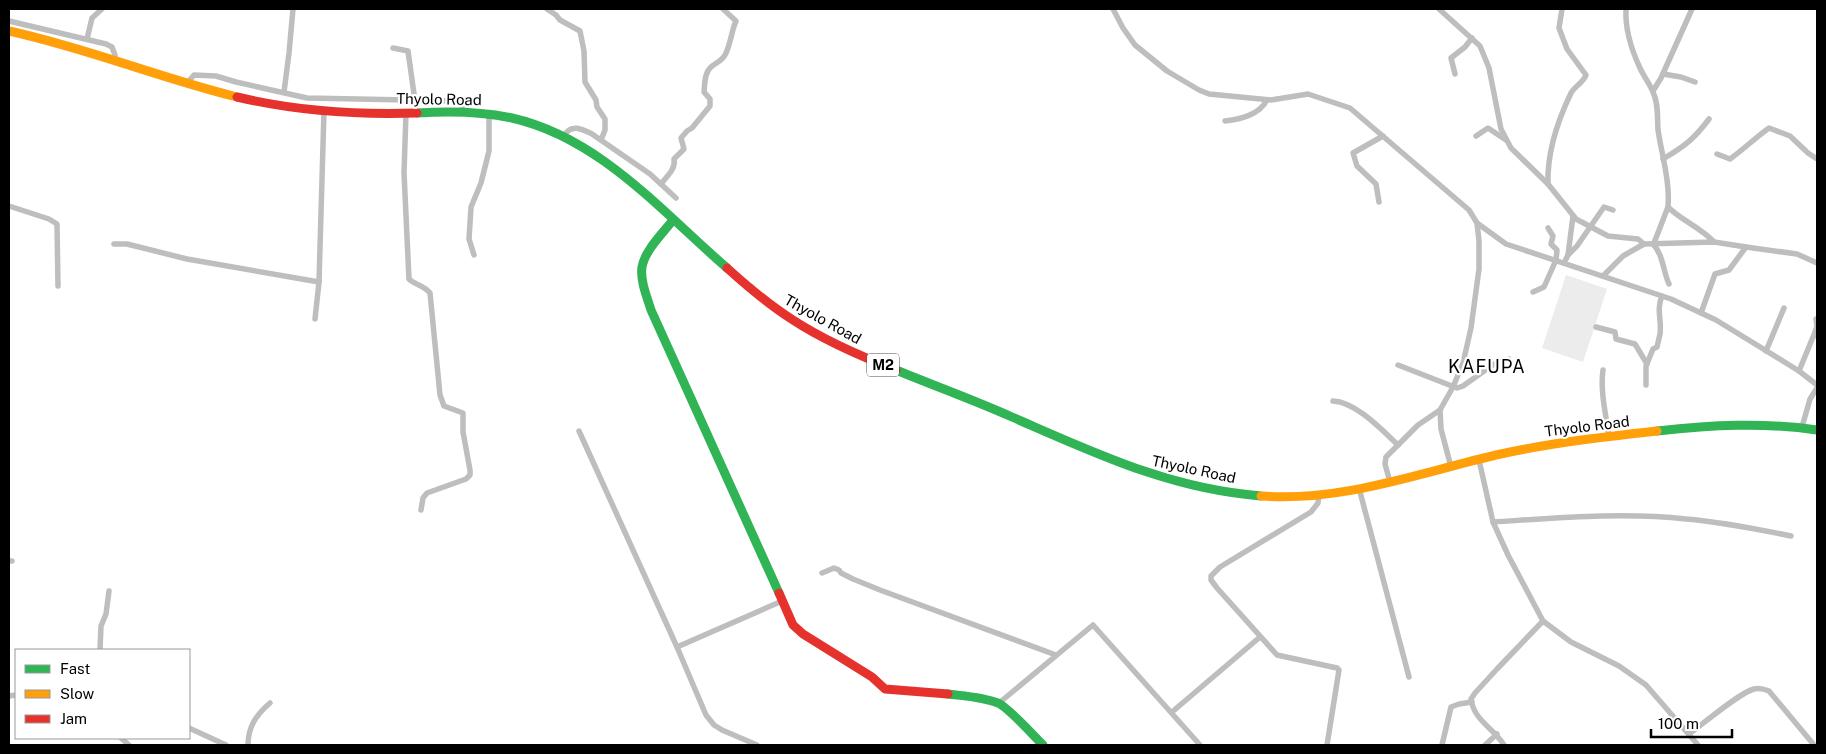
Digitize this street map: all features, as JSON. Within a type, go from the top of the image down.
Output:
[{"type":"main road","name":"Thyolo Road","points":[[9,31],[28,34],[240,98],[288,107],[324,111],[462,111],[489,114],[522,120],[564,136],[610,163],[746,284],[786,316],[858,355],[982,404],[1134,469],[1187,484],[1239,493],[1287,496],[1319,495],[1390,482],[1515,450],[1547,444],[1733,424],[1773,424],[1817,430]]},
{"type":"main road","points":[[674,220],[646,255],[642,267],[643,283],[651,310],[782,601],[797,629],[872,676],[885,689],[964,696],[999,703],[1043,745]]},
{"type":"street","points":[[87,39],[92,18],[102,9]]},
{"type":"street","points":[[284,92],[293,9]]},
{"type":"street","points":[[547,9],[560,20],[580,31],[584,51],[585,82],[605,119],[605,130],[601,140]]},
{"type":"street","points":[[661,184],[675,164],[674,159],[684,149],[681,138],[710,106],[710,99],[704,92],[706,73],[724,58],[730,45],[732,29],[736,20],[723,9]]},
{"type":"street","points":[[1114,9],[1134,45],[1167,71],[1189,85],[1209,94],[1267,100],[1306,94],[1335,102],[1354,111],[1469,210],[1477,223],[1506,244],[1662,296],[1701,313],[1799,371],[1817,387],[1810,398],[1802,427]]},
{"type":"street","points":[[1439,9],[1480,46],[1487,61],[1501,129],[1511,148],[1548,184],[1573,216],[1589,227],[1608,236],[1638,239],[1644,244]]},
{"type":"street","points":[[1548,184],[1549,161],[1556,130],[1571,93],[1586,75],[1567,50],[1559,28],[1562,9]]},
{"type":"street","points":[[1626,9],[1626,28],[1639,67],[1653,91],[1658,114],[1668,207],[1654,244]]},
{"type":"street","points":[[1653,91],[1663,74],[1692,9]]},
{"type":"street","points":[[9,21],[87,39],[112,47],[115,55],[114,59]]},
{"type":"street","points":[[1455,74],[1451,58],[1465,47],[1472,38]]},
{"type":"street","points":[[393,48],[408,52],[415,101]]},
{"type":"street","points":[[188,82],[194,75],[199,74],[216,76],[307,98],[458,102],[462,106],[462,111]]},
{"type":"street","points":[[1663,74],[1695,82]]},
{"type":"street","points":[[1225,121],[1245,118],[1265,104],[1267,100]]},
{"type":"street","points":[[315,319],[319,282],[324,111]]},
{"type":"street","points":[[406,112],[404,173],[409,279],[426,288],[430,293],[440,395],[444,406],[463,413],[463,432],[470,470],[470,475],[466,479],[427,493],[423,498],[421,510]]},
{"type":"street","points":[[474,255],[469,239],[471,207],[481,183],[489,151],[489,114]]},
{"type":"street","points":[[1663,159],[1682,148],[1695,137],[1708,119]]},
{"type":"street","points":[[564,136],[569,129],[577,128],[592,134],[632,161],[676,198]]},
{"type":"street","points":[[1476,136],[1488,128],[1506,140]]},
{"type":"street","points":[[1717,154],[1730,159],[1745,148],[1754,138],[1769,128],[1790,136],[1817,159]]},
{"type":"street","points":[[1379,202],[1376,184],[1357,166],[1353,153],[1382,136]]},
{"type":"street","points":[[9,206],[49,219],[56,224],[58,286]]},
{"type":"street","points":[[1564,263],[1604,207],[1613,210]]},
{"type":"street","points":[[1668,207],[1683,219],[1700,228],[1714,242]]},
{"type":"street","points":[[1568,255],[1573,216]]},
{"type":"street","points":[[1390,482],[1385,460],[1418,426],[1440,410],[1453,387],[1463,363],[1472,320],[1479,266],[1477,223]]},
{"type":"street","points":[[1533,292],[1544,287],[1556,260],[1557,250],[1550,244],[1553,236],[1548,228]]},
{"type":"street","points":[[1603,276],[1623,256],[1644,244],[1714,242],[1797,254],[1817,263]]},
{"type":"street","points":[[114,244],[127,244],[187,259],[319,282]]},
{"type":"street","points":[[1654,244],[1659,250],[1669,284]]},
{"type":"street","points":[[1701,313],[1715,274],[1729,270],[1746,247]]},
{"type":"street","points":[[1646,385],[1647,364],[1653,349],[1657,347],[1660,333],[1658,314],[1662,296]]},
{"type":"street","points":[[1766,351],[1784,308]]},
{"type":"street","points":[[1799,371],[1815,335],[1816,319]]},
{"type":"street","points":[[1596,327],[1615,332],[1616,339],[1636,344],[1647,364]]},
{"type":"street","points":[[1398,365],[1453,387],[1463,386],[1494,364],[1509,359]]},
{"type":"street","points":[[1603,370],[1602,389],[1609,437]]},
{"type":"street","points":[[1333,401],[1344,403],[1369,418],[1398,445]]},
{"type":"street","points":[[1440,410],[1441,429],[1451,467]]},
{"type":"street","points":[[579,430],[706,715],[714,725],[722,730],[756,745]]},
{"type":"street","points":[[1478,460],[1493,522],[1542,622],[1571,642],[1619,666],[1637,678],[1652,692],[1698,745]]},
{"type":"street","points":[[1359,488],[1409,677]]},
{"type":"street","points":[[1319,495],[1318,503],[1311,512],[1220,567],[1211,576],[1217,588],[1260,637],[1281,657],[1337,668],[1339,670],[1327,745]]},
{"type":"street","points":[[1493,522],[1626,515],[1693,519],[1791,536]]},
{"type":"street","points":[[822,573],[834,568],[852,579],[880,590],[1056,655]]},
{"type":"street","points":[[100,649],[101,626],[106,614],[109,591]]},
{"type":"street","points":[[677,647],[782,601]]},
{"type":"street","points":[[1504,745],[1497,734],[1478,718],[1472,702],[1475,693],[1542,622]]},
{"type":"street","points":[[999,703],[1093,625],[1200,745]]},
{"type":"street","points":[[1172,712],[1260,637]]},
{"type":"street","points":[[1689,734],[1750,691],[1759,688],[1769,691],[1784,706],[1814,745]]},
{"type":"street","points":[[1442,745],[1452,707],[1472,702]]},
{"type":"street","points":[[248,745],[250,728],[259,712],[270,703]]},
{"type":"street","points":[[190,728],[226,745]]},
{"type":"street","points":[[1485,745],[1497,734]]},
{"type":"shaded area","points":[[1566,275],[1607,289],[1583,362],[1542,348]]},
{"type":"traffic: fast","points":[[417,113],[464,112],[512,118],[544,128],[573,142],[601,159],[628,179],[727,268]]},
{"type":"traffic: fast","points":[[673,220],[650,248],[644,261],[642,267],[644,289],[651,310],[779,593]]},
{"type":"traffic: fast","points":[[896,370],[1073,444],[1134,467],[1195,486],[1261,496]]},
{"type":"traffic: fast","points":[[1657,431],[1737,425],[1817,430]]},
{"type":"traffic: fast","points":[[948,694],[980,698],[998,703],[1043,745]]},
{"type":"traffic: slow","points":[[9,31],[67,46],[237,97]]},
{"type":"traffic: slow","points":[[1261,496],[1321,495],[1380,484],[1536,447],[1657,431]]},
{"type":"traffic: jam","points":[[237,97],[304,109],[372,113],[417,113]]},
{"type":"traffic: jam","points":[[727,268],[767,302],[805,328],[843,348],[896,370]]},
{"type":"traffic: jam","points":[[779,593],[793,625],[803,634],[872,677],[885,689],[948,694]]},
{"type":"district","name":"KAFUPA","points":[[1487,366]]}]
